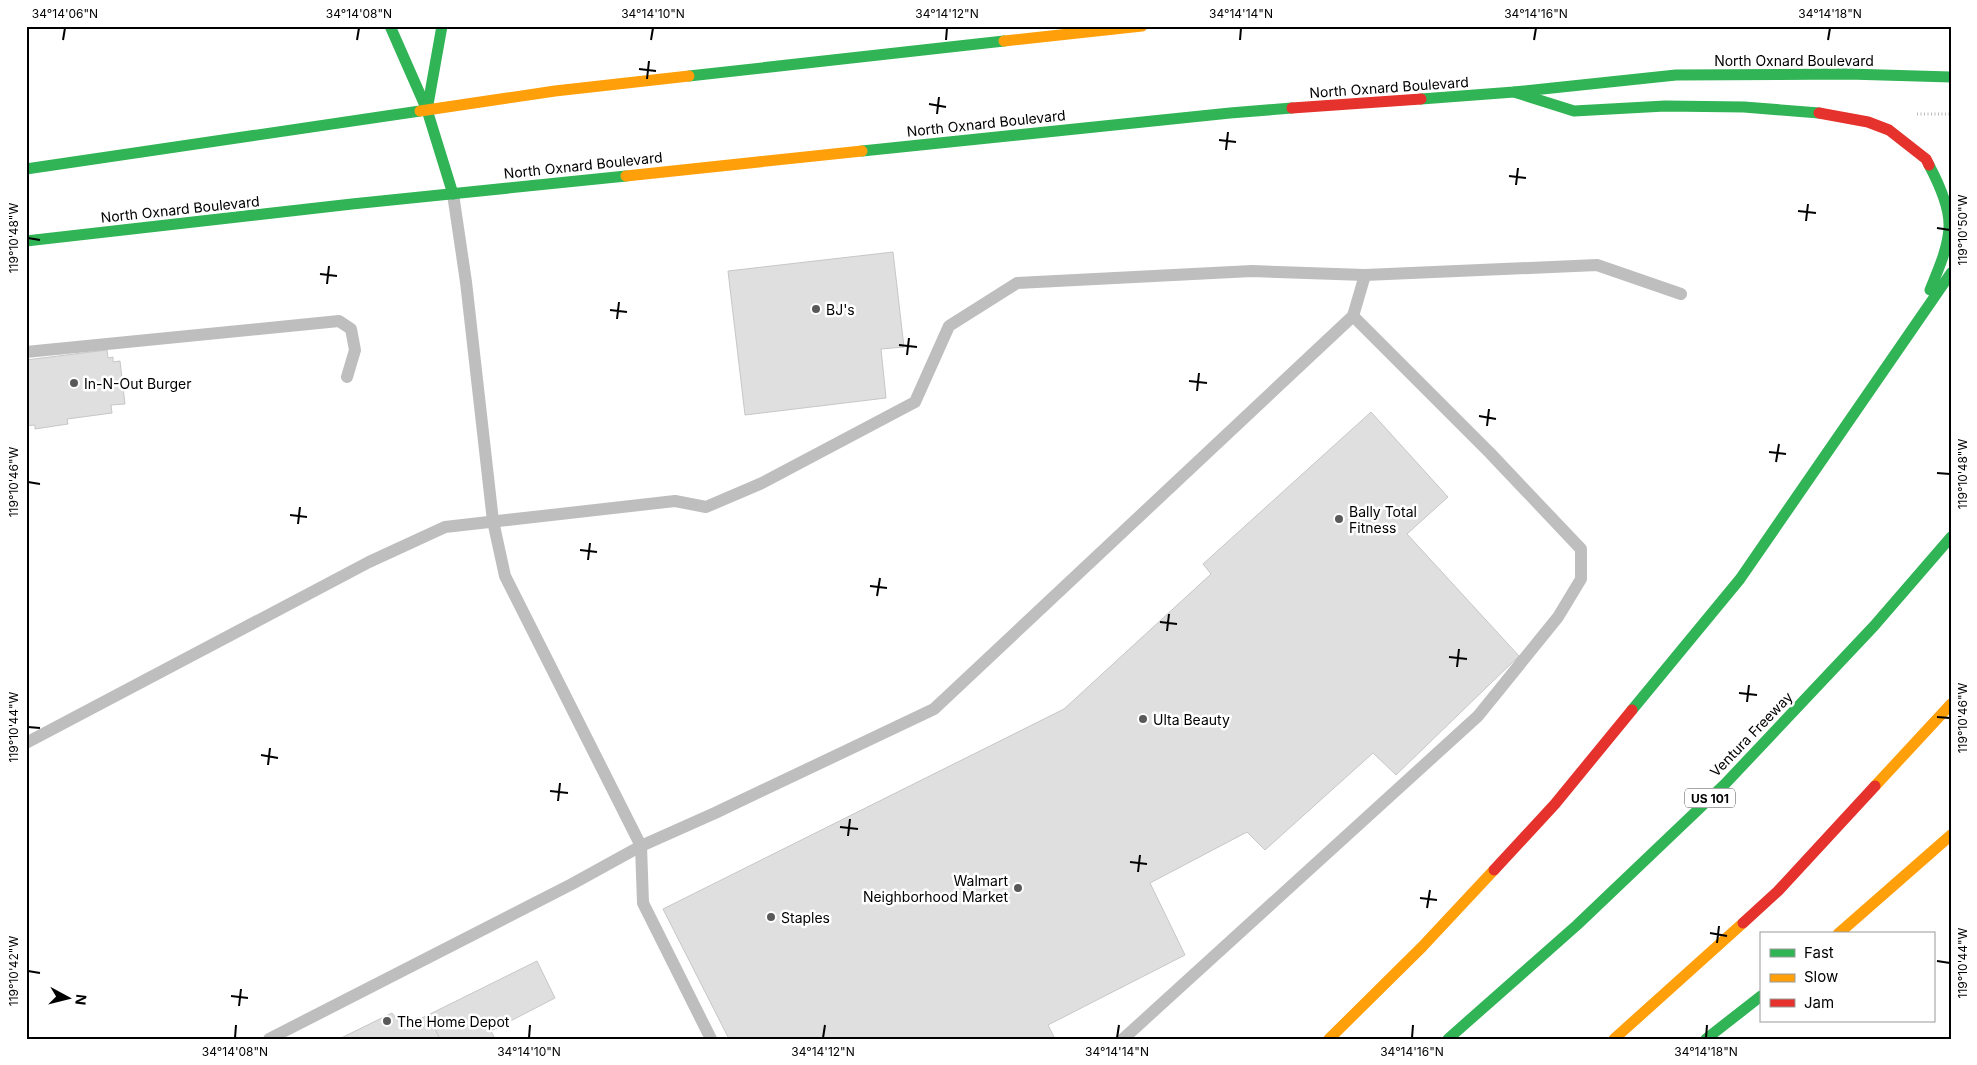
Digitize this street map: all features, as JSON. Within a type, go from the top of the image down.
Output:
[{"type":"main road","points":[[390,26],[427,110],[453,194]]},
{"type":"main road","points":[[427,110],[442,26]]},
{"type":"main road","points":[[26,170],[555,91],[1142,26]]},
{"type":"main road","name":"North Oxnard Boulevard","points":[[26,241],[453,194],[1230,113],[1514,92],[1676,75],[1848,74],[1951,77]]},
{"type":"main road","points":[[1514,92],[1574,110],[1665,106],[1744,107],[1828,114],[1868,122],[1889,130],[1926,159],[1942,190],[1949,226],[1941,263],[1917,324]]},
{"type":"main road","points":[[1329,1039],[1422,947],[1555,804],[1740,580],[1951,273]]},
{"type":"main road","name":"Ventura Freeway","points":[[1448,1039],[1577,925],[1724,784],[1874,626],[1951,537]]},
{"type":"main road","points":[[1614,1039],[1778,891],[1951,704]]},
{"type":"main road","points":[[1840,932],[1951,835]]},
{"type":"main road","points":[[1706,1039],[1760,997]]},
{"type":"lane","points":[[453,194],[466,282],[493,520],[505,576],[641,846],[643,903],[711,1039]]},
{"type":"lane","points":[[26,743],[369,562],[445,527],[493,520],[675,501],[706,507],[762,483],[915,402],[949,326],[1017,283],[1252,271],[1365,275],[1596,265],[1681,294]]},
{"type":"lane","points":[[269,1039],[572,884],[641,846],[934,709],[1353,316],[1365,275]]},
{"type":"lane","points":[[1123,1039],[1478,716],[1558,617],[1581,579],[1581,549],[1490,453],[1353,316]]},
{"type":"lane","points":[[26,352],[339,321],[350,329],[355,350],[347,377]]},
{"type":"path","points":[[1909,115],[1921,113],[1951,114]]},
{"type":"building","name":"BJ's","points":[[893,252],[904,347],[881,349],[886,398],[745,415],[728,271]]},
{"type":"building","name":"In-N-Out Burger","points":[[107,350],[108,358],[113,357],[113,362],[120,361],[125,404],[111,405],[112,413],[67,419],[68,424],[35,429],[35,425],[26,426],[26,360]]},
{"type":"building","points":[[1371,412],[1448,497],[1407,534],[1519,656],[1396,775],[1373,753],[1265,850],[1247,832],[1150,883],[1185,955],[1048,1025],[1055,1039],[729,1039],[663,909],[1064,709],[1211,574],[1203,564]]},
{"type":"building","points":[[537,961],[555,998],[491,1031],[495,1039],[440,1039],[428,1015]]},
{"type":"building","name":"The Home Depot","points":[[392,1013],[403,1027],[428,1015],[440,1039],[339,1039]]},
{"type":"traffic: fast","points":[[390,26],[427,110],[453,194]]},
{"type":"traffic: fast","points":[[427,110],[442,26]]},
{"type":"traffic: fast","points":[[689,76],[1004,41]]},
{"type":"traffic: fast","points":[[1421,99],[1514,92],[1676,75],[1848,74],[1951,77]]},
{"type":"traffic: fast","points":[[1514,92],[1574,111],[1665,106],[1744,107],[1819,113]]},
{"type":"traffic: fast","points":[[862,151],[1292,108]]},
{"type":"traffic: fast","points":[[26,169],[420,111]]},
{"type":"traffic: fast","points":[[1929,165],[1940,187],[1949,219],[1945,251],[1930,290]]},
{"type":"traffic: fast","points":[[26,241],[352,204],[626,176]]},
{"type":"traffic: fast","points":[[1632,710],[1740,579],[1951,273]]},
{"type":"traffic: fast","points":[[1448,1039],[1577,925],[1725,784],[1874,626],[1951,537]]},
{"type":"traffic: fast","points":[[1706,1039],[1760,997]]},
{"type":"traffic: slow","points":[[1004,41],[1142,26]]},
{"type":"traffic: slow","points":[[420,111],[555,91],[689,76]]},
{"type":"traffic: slow","points":[[626,176],[862,151]]},
{"type":"traffic: slow","points":[[1875,786],[1951,704]]},
{"type":"traffic: slow","points":[[1840,932],[1951,835]]},
{"type":"traffic: slow","points":[[1329,1039],[1422,947],[1494,870]]},
{"type":"traffic: slow","points":[[1614,1039],[1743,923]]},
{"type":"traffic: jam","points":[[1292,108],[1421,99]]},
{"type":"traffic: jam","points":[[1819,113],[1868,122],[1889,130],[1926,159],[1929,165]]},
{"type":"traffic: jam","points":[[1494,870],[1555,804],[1632,710]]},
{"type":"traffic: jam","points":[[1743,923],[1778,891],[1875,786]]},
{"type":"place","name":"BJ's","points":[[816,309]]},
{"type":"place","name":"In-N-Out Burger","points":[[74,383]]},
{"type":"place","name":"Bally Total Fitness","points":[[1339,519]]},
{"type":"place","name":"Ulta Beauty","points":[[1143,719]]},
{"type":"place","name":"Walmart Neighborhood Market","points":[[1018,888]]},
{"type":"place","name":"Staples","points":[[771,917]]},
{"type":"place","name":"The Home Depot","points":[[387,1021]]}]
